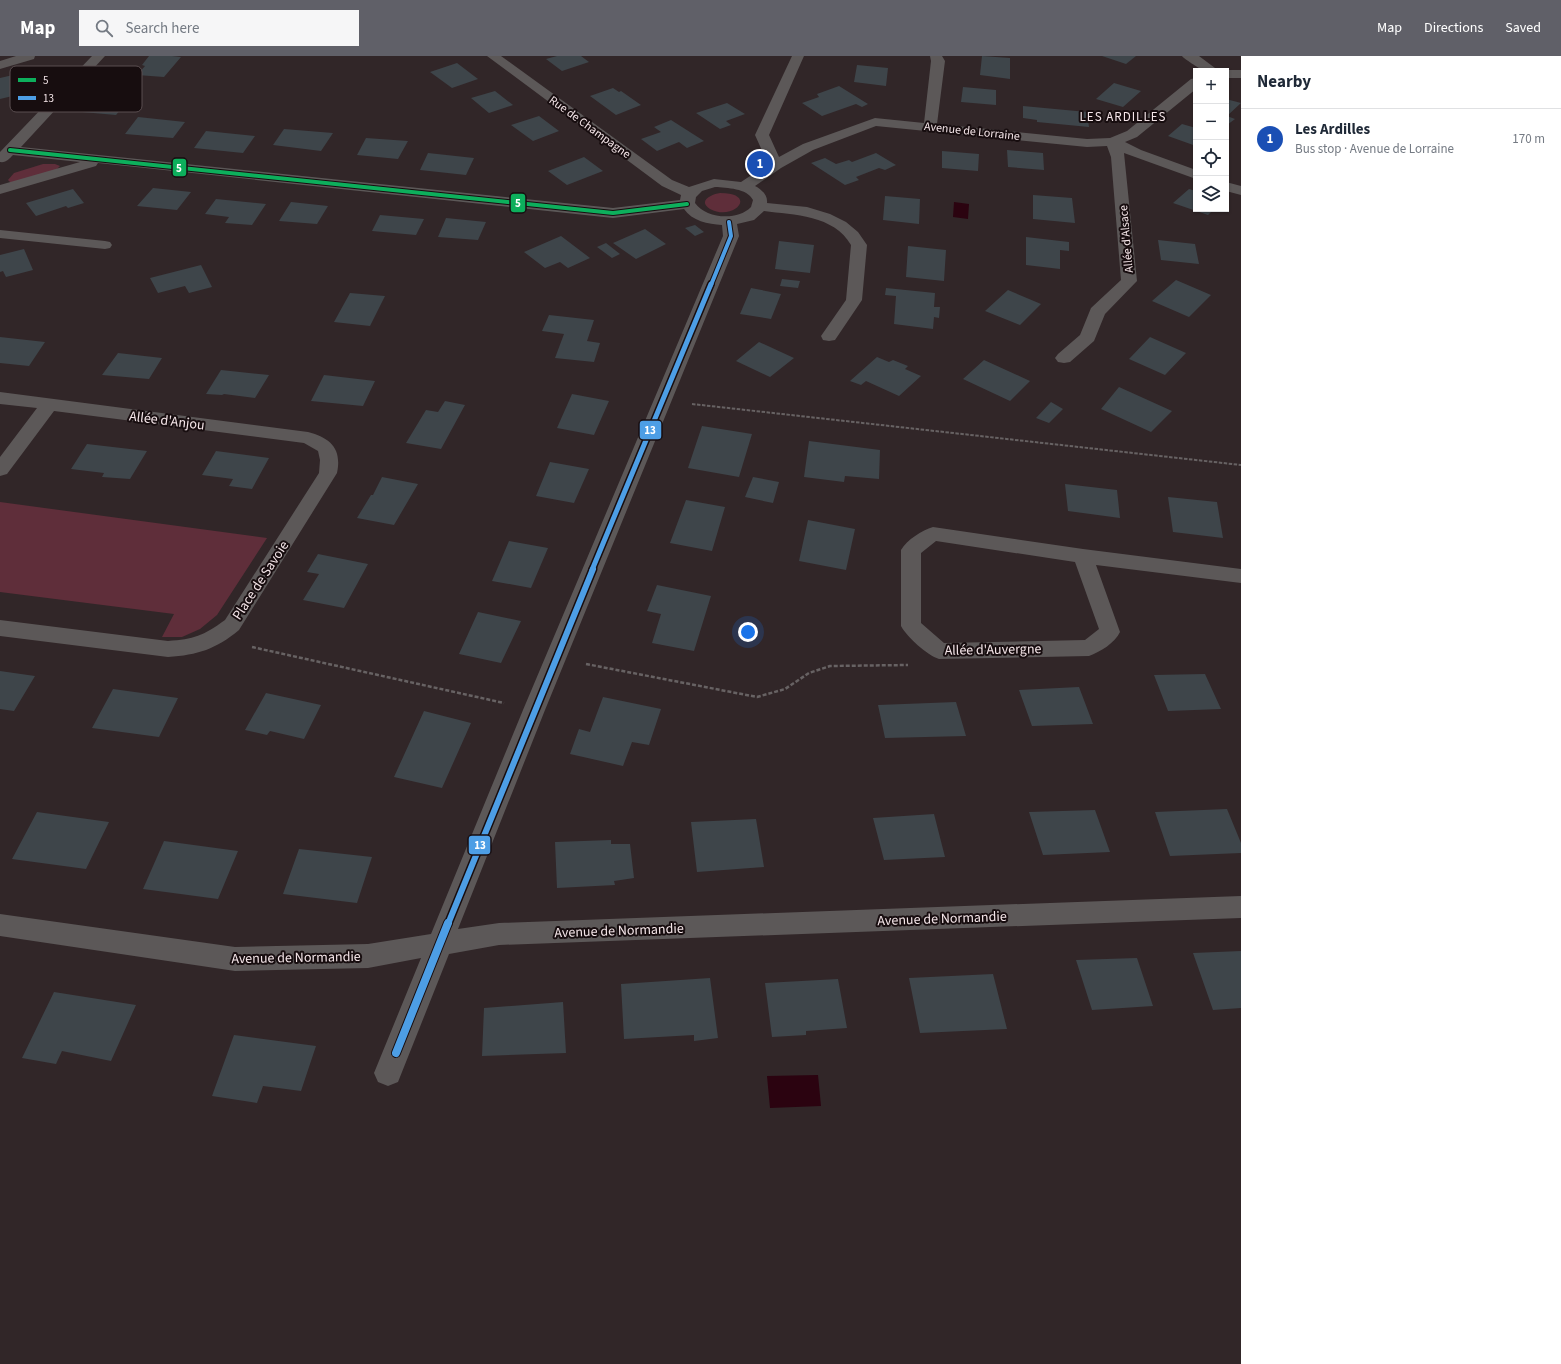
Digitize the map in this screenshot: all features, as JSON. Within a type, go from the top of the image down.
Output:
[{"type":"street","points":[[0,65],[29,56]]},
{"type":"street","points":[[90,66],[99,56]]},
{"type":"street","points":[[776,165],[762,135],[798,56]]},
{"type":"street","points":[[930,127],[938,61],[936,56]]},
{"type":"street","points":[[1188,56],[1197,60],[1208,68]]},
{"type":"street","name":"Rue de Champagne","points":[[501,57],[689,198],[690,210],[702,217],[717,221],[729,222]]},
{"type":"street","points":[[1229,74],[1241,74]]},
{"type":"street","name":"Avenue de Lorraine","points":[[744,187],[776,165],[808,147],[875,122],[1087,143],[1113,142],[1124,139],[1132,134],[1193,84]]},
{"type":"street","points":[[5,156],[46,112]]},
{"type":"street","points":[[1113,142],[1136,153],[1193,174]]},
{"type":"street","name":"Allée d'Alsace","points":[[1064,358],[1088,337],[1097,312],[1129,281],[1118,157],[1113,142]]},
{"type":"street","points":[[5,156],[102,160],[613,213],[689,198],[704,185],[714,183],[724,183],[744,187],[757,195],[760,201],[756,212],[749,217],[729,222],[731,236],[534,710],[388,1073]]},
{"type":"street","points":[[0,190],[102,160]]},
{"type":"street","points":[[1229,187],[1241,191]]},
{"type":"street","points":[[759,206],[807,212],[825,217],[841,225],[853,235],[859,245],[854,300],[829,336]]},
{"type":"street","name":"Allée d'Anjou","points":[[0,398],[308,438],[321,444],[329,452]]},
{"type":"street","points":[[0,470],[49,405]]},
{"type":"street","name":"Place de Savoie","points":[[0,628],[168,649],[193,647],[215,638],[232,625],[328,473],[331,462],[329,452]]},
{"type":"street","name":"Allée d'Auvergne","points":[[1083,556],[1110,632],[1088,648],[938,651],[911,626],[911,550],[933,534],[1083,556],[1241,576]]},
{"type":"street","name":"Avenue de Normandie","points":[[0,924],[235,959],[368,956],[499,934],[1241,907]]},
{"type":"lane","points":[[0,234],[105,245]]},
{"type":"path","points":[[663,401],[1241,465]]},
{"type":"path","points":[[215,638],[534,710]]},
{"type":"path","points":[[556,658],[728,692],[757,696],[785,689],[809,673],[830,666],[914,665],[938,651]]},
{"type":"shaded area","points":[[43,164],[55,164],[60,166],[56,170],[12,184],[8,180],[14,173]]},
{"type":"shaded area","points":[[720,193],[732,194],[738,197],[740,201],[739,206],[734,210],[719,212],[706,206],[705,201],[707,198]]},
{"type":"shaded area","points":[[954,202],[969,204],[968,219],[953,217]]},
{"type":"shaded area","points":[[0,502],[267,538],[217,615],[200,629],[182,637],[162,637],[174,614],[0,592]]},
{"type":"shaded area","points":[[818,1075],[821,1106],[770,1108],[767,1076]]},
{"type":"building","points":[[149,56],[181,57],[164,77],[142,75],[142,69],[145,66],[142,65]]},
{"type":"building","points":[[557,56],[581,56],[589,62],[562,71],[546,59]]},
{"type":"building","points":[[982,56],[1010,58],[1010,79],[980,75]]},
{"type":"building","points":[[1102,56],[1136,56],[1126,64]]},
{"type":"building","points":[[457,63],[478,79],[452,88],[430,72]]},
{"type":"building","points":[[857,65],[888,68],[886,86],[854,82]]},
{"type":"building","points":[[10,76],[10,97],[0,99],[0,78]]},
{"type":"building","points":[[1114,83],[1141,91],[1123,107],[1096,99]]},
{"type":"building","points":[[839,86],[868,104],[862,107],[856,104],[822,116],[802,103],[819,97],[817,94]]},
{"type":"building","points":[[963,87],[996,90],[996,105],[961,102]]},
{"type":"building","points":[[613,88],[619,92],[621,91],[641,105],[616,115],[590,96]]},
{"type":"building","points":[[495,91],[513,105],[489,113],[471,98]]},
{"type":"building","points":[[1229,100],[1241,103],[1229,114]]},
{"type":"building","points":[[727,103],[745,114],[726,121],[731,125],[720,129],[696,113]]},
{"type":"building","points":[[1023,106],[1087,112],[1089,127],[1037,122],[1037,120],[1023,118]]},
{"type":"building","points":[[82,112],[119,112],[116,115]]},
{"type":"building","points":[[539,116],[559,131],[533,141],[511,125]]},
{"type":"building","points":[[138,117],[185,122],[173,138],[125,134]]},
{"type":"building","points":[[1229,117],[1235,119],[1229,124]]},
{"type":"building","points":[[671,120],[704,141],[687,148],[679,142],[657,151],[641,139],[661,132],[654,127]]},
{"type":"building","points":[[1182,124],[1193,127],[1193,145],[1168,136]]},
{"type":"building","points":[[284,129],[333,133],[321,151],[273,145]]},
{"type":"building","points":[[206,131],[255,136],[243,153],[194,148]]},
{"type":"building","points":[[366,138],[408,141],[398,159],[357,155]]},
{"type":"building","points":[[1007,150],[1043,153],[1044,170],[1008,167]]},
{"type":"building","points":[[942,151],[979,154],[978,171],[942,168]]},
{"type":"building","points":[[428,153],[474,158],[466,175],[420,170]]},
{"type":"building","points":[[876,153],[896,165],[885,170],[879,168],[856,177],[859,180],[845,185],[811,163],[825,158],[836,164],[849,160],[852,162]]},
{"type":"building","points":[[584,157],[603,171],[567,185],[548,171]]},
{"type":"building","points":[[153,188],[191,192],[177,210],[137,206]]},
{"type":"building","points":[[73,189],[84,203],[68,208],[66,206],[36,216],[26,203]]},
{"type":"building","points":[[1189,189],[1193,190],[1193,210],[1173,203]]},
{"type":"building","points":[[1033,195],[1072,198],[1075,223],[1033,219]]},
{"type":"building","points":[[885,196],[920,199],[919,224],[883,220]]},
{"type":"building","points":[[216,199],[266,204],[252,225],[225,223],[229,217],[205,214]]},
{"type":"building","points":[[291,202],[328,206],[317,224],[279,221]]},
{"type":"building","points":[[1199,212],[1211,212],[1208,215]]},
{"type":"building","points":[[380,215],[424,219],[416,235],[372,231]]},
{"type":"building","points":[[446,218],[486,222],[478,240],[438,237]]},
{"type":"building","points":[[695,225],[704,232],[695,236],[685,228]]},
{"type":"building","points":[[645,229],[666,244],[636,259],[613,243]]},
{"type":"building","points":[[561,236],[590,258],[568,268],[560,262],[545,268],[524,252]]},
{"type":"building","points":[[1026,237],[1069,242],[1069,251],[1060,250],[1060,269],[1026,265]]},
{"type":"building","points":[[1158,240],[1195,244],[1199,264],[1161,260]]},
{"type":"building","points":[[779,241],[814,245],[810,273],[775,269]]},
{"type":"building","points":[[606,243],[620,254],[612,258],[597,247]]},
{"type":"building","points":[[908,246],[946,250],[944,281],[906,277]]},
{"type":"building","points":[[24,249],[33,270],[6,277],[3,271],[0,272],[0,255]]},
{"type":"building","points":[[201,265],[212,287],[189,293],[185,286],[158,293],[150,278]]},
{"type":"building","points":[[782,279],[800,281],[798,288],[780,286]]},
{"type":"building","points":[[1176,280],[1211,295],[1189,317],[1152,301]]},
{"type":"building","points":[[751,288],[781,294],[771,319],[740,314]]},
{"type":"building","points":[[886,288],[935,293],[934,307],[940,307],[939,318],[934,317],[933,329],[894,324],[896,296],[885,295]]},
{"type":"building","points":[[1008,290],[1041,304],[1020,325],[985,311]]},
{"type":"building","points":[[350,293],[385,296],[370,326],[334,322]]},
{"type":"building","points":[[549,315],[594,320],[587,341],[600,343],[594,362],[555,358],[564,334],[542,331]]},
{"type":"building","points":[[0,337],[45,342],[29,366],[0,363]]},
{"type":"building","points":[[1150,337],[1186,353],[1165,375],[1129,359]]},
{"type":"building","points":[[759,342],[794,358],[770,377],[736,361]]},
{"type":"building","points":[[118,353],[162,358],[149,379],[102,375]]},
{"type":"building","points":[[877,357],[889,362],[893,360],[908,366],[905,369],[921,376],[899,396],[866,381],[861,385],[850,381]]},
{"type":"building","points":[[984,360],[1030,381],[1010,401],[963,379]]},
{"type":"building","points":[[221,370],[269,375],[255,398],[224,394],[206,394]]},
{"type":"building","points":[[324,375],[375,381],[363,406],[311,401]]},
{"type":"building","points":[[1119,387],[1172,411],[1151,432],[1101,409]]},
{"type":"building","points":[[572,394],[609,401],[594,435],[557,428]]},
{"type":"building","points":[[445,401],[465,405],[441,449],[406,443],[426,410],[438,412]]},
{"type":"building","points":[[1051,402],[1063,409],[1049,423],[1036,418]]},
{"type":"building","points":[[702,426],[752,434],[739,477],[688,468]]},
{"type":"building","points":[[809,441],[880,450],[879,479],[845,476],[844,482],[804,477]]},
{"type":"building","points":[[87,444],[147,451],[130,479],[102,477],[104,473],[71,469]]},
{"type":"building","points":[[216,451],[269,458],[252,489],[229,486],[233,479],[202,475]]},
{"type":"building","points":[[550,462],[589,469],[574,503],[536,496]]},
{"type":"building","points":[[382,477],[418,484],[394,525],[357,518],[371,495],[373,495]]},
{"type":"building","points":[[753,477],[779,482],[773,503],[745,497]]},
{"type":"building","points":[[1065,484],[1117,490],[1120,518],[1068,511]]},
{"type":"building","points":[[1168,497],[1217,502],[1223,538],[1173,532]]},
{"type":"building","points":[[686,500],[725,507],[712,551],[670,543]]},
{"type":"building","points":[[808,520],[855,529],[846,570],[799,561]]},
{"type":"building","points":[[509,541],[548,548],[531,588],[492,581]]},
{"type":"building","points":[[318,554],[368,564],[344,608],[303,600],[319,574],[307,572]]},
{"type":"building","points":[[657,585],[711,596],[694,651],[652,643],[661,614],[647,611]]},
{"type":"building","points":[[478,612],[521,621],[501,663],[459,654]]},
{"type":"building","points":[[0,671],[35,676],[14,711],[0,709]]},
{"type":"building","points":[[1205,674],[1221,709],[1168,711],[1154,675]]},
{"type":"building","points":[[1079,687],[1093,724],[1032,726],[1019,690]]},
{"type":"building","points":[[113,689],[178,698],[159,737],[92,728]]},
{"type":"building","points":[[266,693],[321,705],[304,739],[270,731],[267,735],[245,730]]},
{"type":"building","points":[[603,697],[661,709],[649,745],[632,742],[623,766],[570,754],[579,729],[590,732]]},
{"type":"building","points":[[956,702],[966,736],[885,738],[878,705]]},
{"type":"building","points":[[424,711],[471,723],[442,788],[394,777]]},
{"type":"building","points":[[1227,809],[1241,843],[1241,853],[1170,856],[1155,812]]},
{"type":"building","points":[[1095,810],[1110,852],[1043,855],[1029,812]]},
{"type":"building","points":[[37,812],[109,822],[86,869],[12,859]]},
{"type":"building","points":[[934,814],[945,857],[884,860],[873,818]]},
{"type":"building","points":[[756,819],[764,867],[697,872],[691,822]]},
{"type":"building","points":[[611,840],[611,844],[630,844],[634,878],[614,881],[615,885],[557,888],[555,842]]},
{"type":"building","points":[[164,841],[238,851],[218,899],[143,889]]},
{"type":"building","points":[[299,849],[372,857],[357,903],[283,894]]},
{"type":"building","points":[[1241,951],[1241,1008],[1213,1010],[1193,953]]},
{"type":"building","points":[[1137,958],[1153,1006],[1092,1010],[1076,960]]},
{"type":"building","points":[[993,974],[1007,1029],[920,1033],[909,978]]},
{"type":"building","points":[[710,978],[718,1038],[694,1041],[694,1035],[624,1039],[621,984]]},
{"type":"building","points":[[838,979],[847,1028],[806,1031],[806,1035],[772,1037],[765,983]]},
{"type":"building","points":[[54,992],[136,1005],[111,1061],[62,1051],[56,1064],[22,1058]]},
{"type":"building","points":[[563,1002],[566,1053],[482,1056],[484,1008]]},
{"type":"building","points":[[234,1035],[316,1046],[301,1091],[263,1086],[257,1103],[212,1096]]},
{"type":"transit line","name":"5","points":[[10,150],[613,213],[687,204]]},
{"type":"transit line","name":"13","points":[[396,1053],[534,710],[731,236],[729,222]]},
{"type":"place","name":"Les Ardilles","points":[[760,164]]},
{"type":"district","name":"LES ARDILLES","points":[[1123,116]]}]
